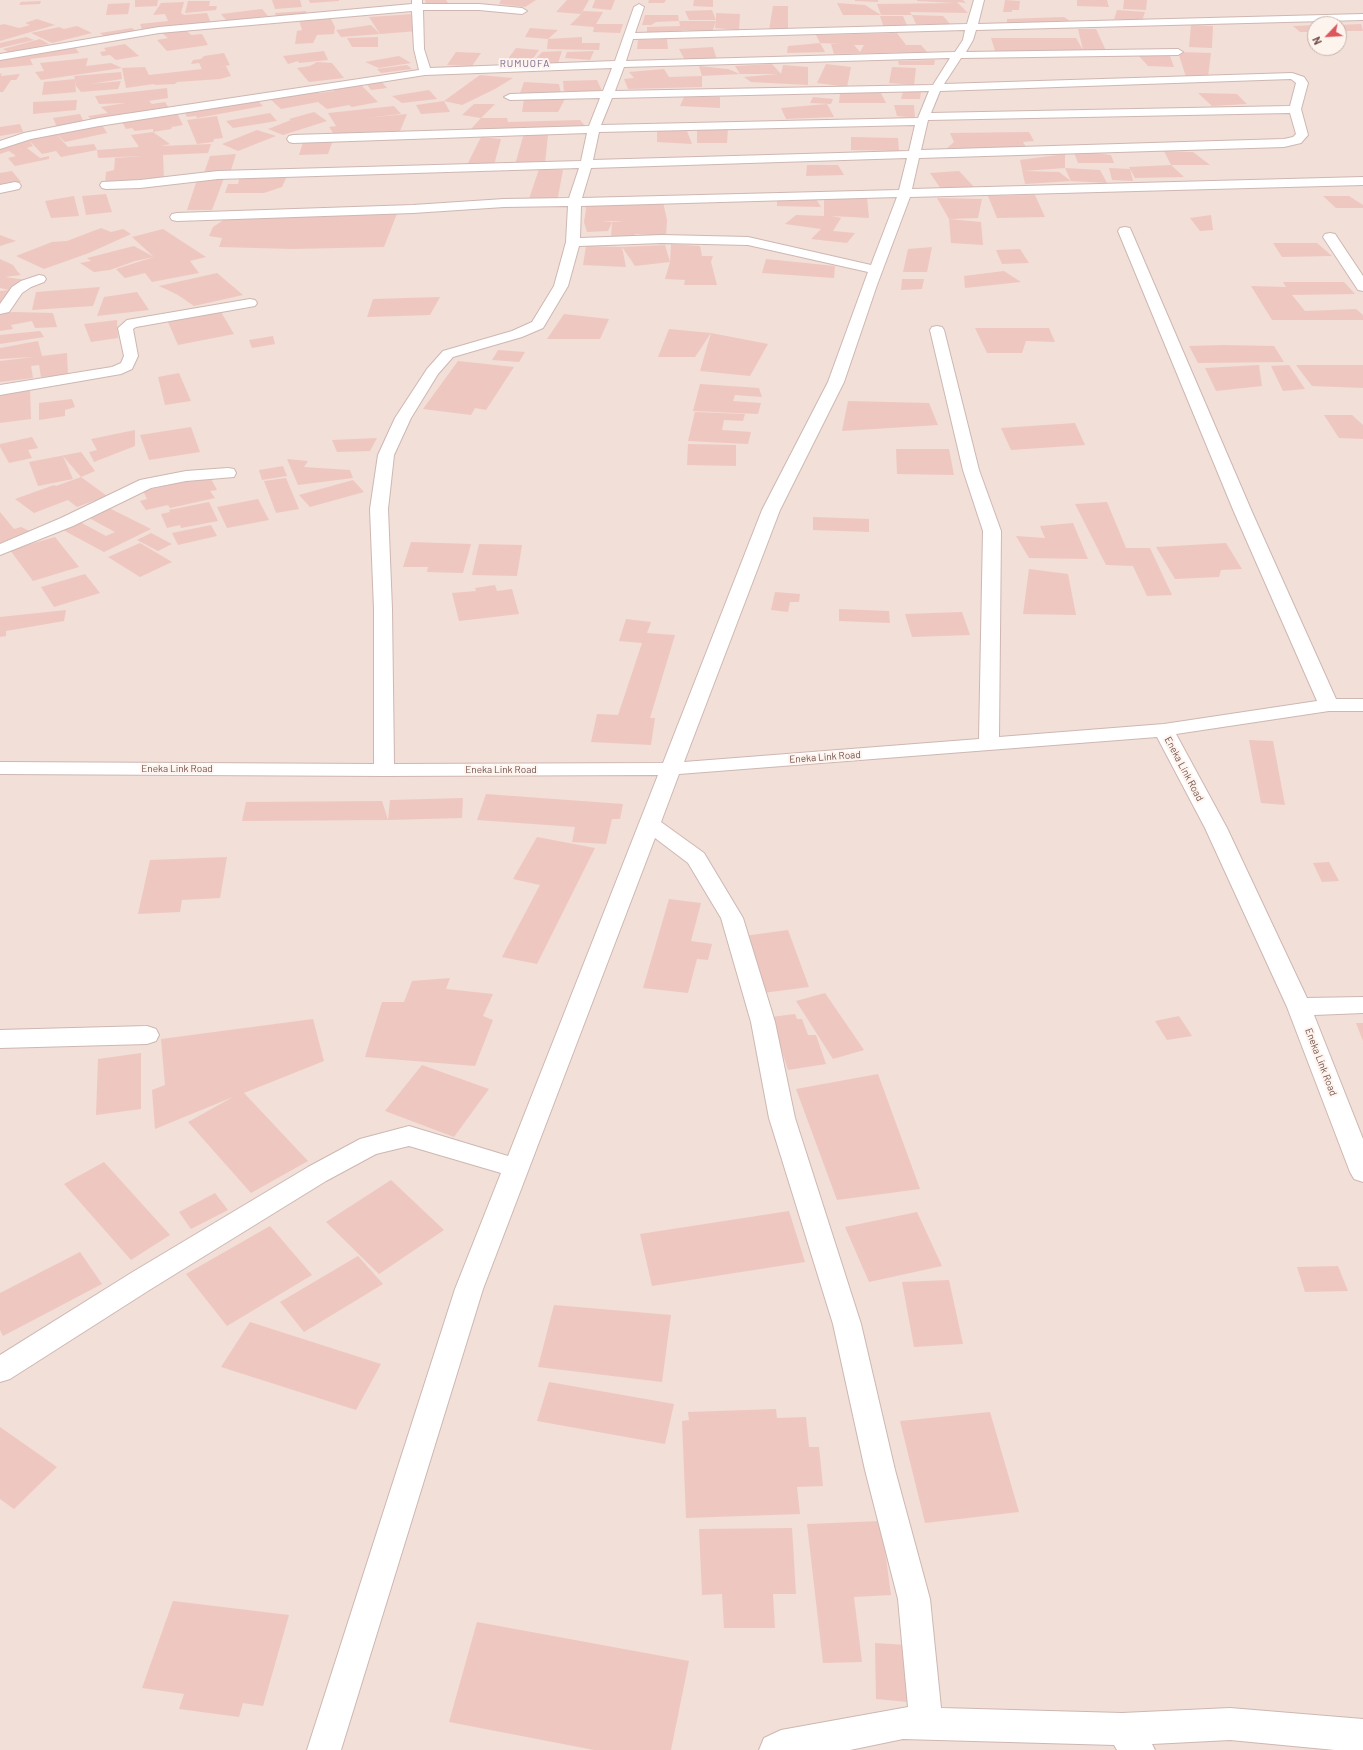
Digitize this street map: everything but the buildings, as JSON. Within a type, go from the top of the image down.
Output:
[{"type":"street","points":[[324,1750],[469,1289],[771,510],[836,382],[905,193],[923,119],[936,88],[957,55],[963,49],[972,27],[980,0]]},
{"type":"street","points":[[0,57],[64,44],[158,30],[417,3],[522,11]]},
{"type":"street","points":[[417,3],[419,49],[425,72]]},
{"type":"street","points":[[384,770],[379,509],[386,455],[403,418],[432,372],[448,354],[517,334],[538,325],[561,286],[573,242],[575,201],[586,165],[594,129],[619,65],[639,6]]},
{"type":"street","points":[[629,36],[1363,17]]},
{"type":"street","points":[[0,145],[28,136],[100,122],[425,72],[547,66],[957,55],[1178,52]]},
{"type":"street","points":[[106,186],[140,184],[218,175],[1130,149],[1284,142],[1297,140],[1302,135],[1295,108],[1302,83],[1300,79],[1292,76],[936,88],[510,97]]},
{"type":"street","points":[[294,139],[1295,108]]},
{"type":"street","points":[[177,217],[420,209],[504,203],[537,204],[575,201],[1363,181]]},
{"type":"street","points":[[0,189],[14,186]]},
{"type":"street","points":[[1126,231],[1243,512],[1329,705]]},
{"type":"street","points":[[1330,237],[1363,287]]},
{"type":"street","points":[[573,242],[662,239],[748,241],[876,270]]},
{"type":"street","points":[[0,310],[4,309],[17,290],[26,284],[39,279]]},
{"type":"street","points":[[0,390],[116,371],[127,366],[131,356],[125,328],[132,323],[250,302]]},
{"type":"street","points":[[937,330],[971,470],[992,531],[990,592],[990,744]]},
{"type":"street","points":[[0,550],[67,522],[146,484],[186,476],[228,473]]},
{"type":"street","points":[[1164,730],[1329,705],[1363,705]]},
{"type":"street","name":"Eneka Link Road","points":[[0,768],[384,770],[670,769],[1164,730],[1216,828],[1299,1007],[1363,1172]]},
{"type":"street","points":[[648,824],[696,858],[732,918],[763,1022],[782,1118],[847,1324],[880,1470],[914,1599],[926,1724]]},
{"type":"street","points":[[1299,1007],[1363,1005]]},
{"type":"street","points":[[0,1039],[147,1036]]},
{"type":"street","points":[[0,1370],[141,1281],[317,1174],[369,1146],[409,1136],[516,1168]]},
{"type":"street","points":[[776,1750],[780,1747],[903,1723],[1130,1739],[1230,1724],[1363,1736]]},
{"type":"shaded area","points":[[0,0],[1363,0],[1363,1750],[0,1750]]},
{"type":"district","name":"RUMUOFA","points":[[525,64]]}]
